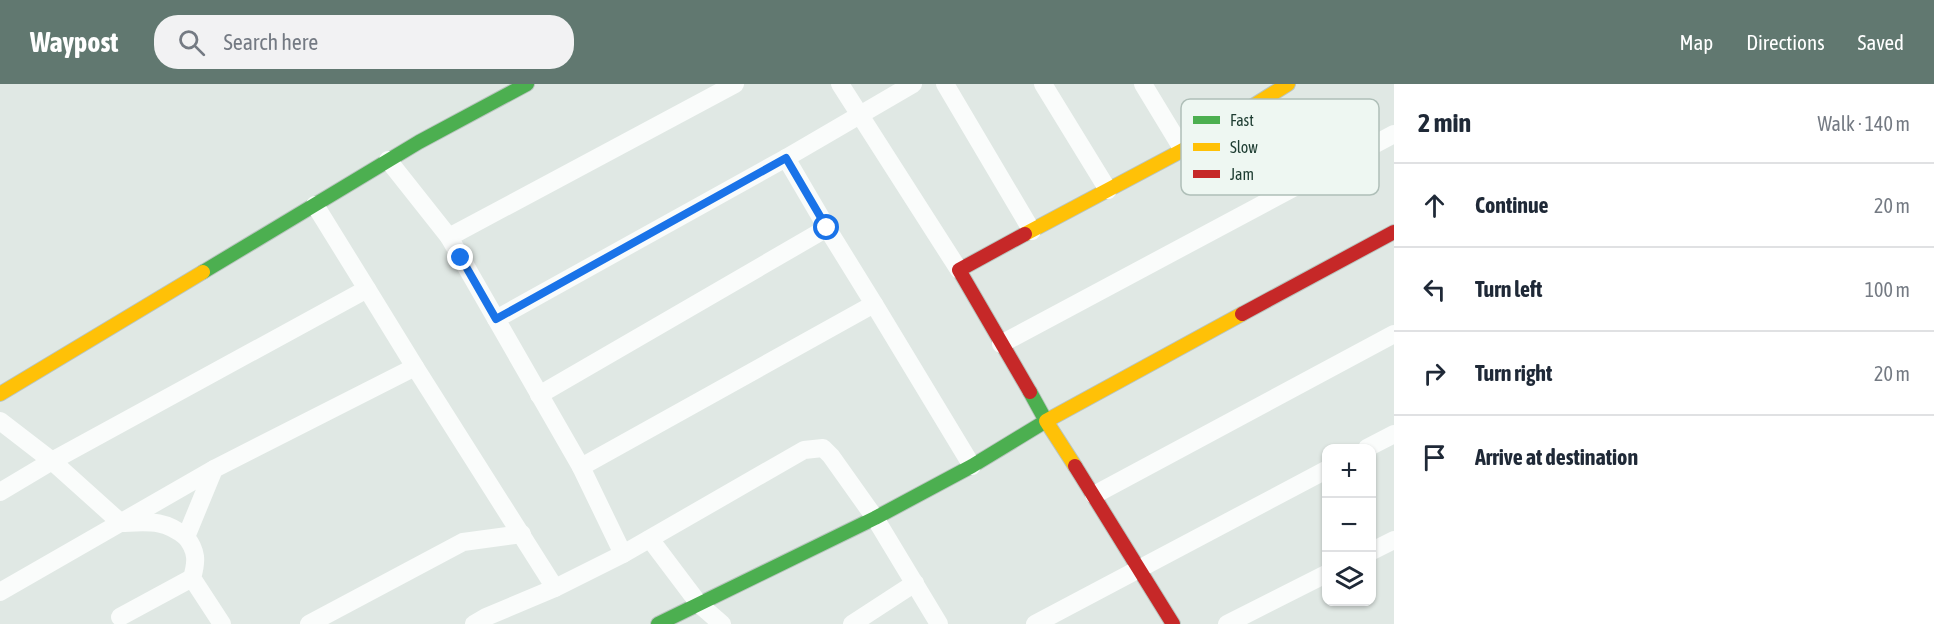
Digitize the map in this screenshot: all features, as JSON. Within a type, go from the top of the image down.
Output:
[{"type":"street","points":[[0,394],[388,160],[526,84]]},
{"type":"street","points":[[449,237],[735,84]]},
{"type":"street","points":[[840,84],[959,270],[1046,421],[1173,624]]},
{"type":"street","points":[[496,319],[786,158],[913,84]]},
{"type":"street","points":[[945,84],[1032,231]]},
{"type":"street","points":[[1043,84],[1108,190]]},
{"type":"street","points":[[1143,84],[1181,148]]},
{"type":"street","points":[[1264,99],[1288,84]]},
{"type":"street","points":[[1379,142],[1394,134]]},
{"type":"street","points":[[959,270],[1181,151]]},
{"type":"street","points":[[786,158],[972,466]]},
{"type":"street","points":[[388,160],[449,237],[581,467],[623,554]]},
{"type":"street","points":[[1001,344],[1280,195]]},
{"type":"street","points":[[315,205],[555,588]]},
{"type":"street","points":[[539,395],[827,228]]},
{"type":"street","points":[[658,624],[875,518],[972,466],[1046,421],[1394,232]]},
{"type":"street","points":[[0,492],[52,461],[367,289]]},
{"type":"street","points":[[581,467],[874,304]]},
{"type":"street","points":[[1094,495],[1394,334]]},
{"type":"street","points":[[0,592],[214,470],[415,367]]},
{"type":"street","points":[[0,421],[52,461],[121,523],[157,522],[174,527],[193,546],[197,560],[192,578],[117,622]]},
{"type":"street","points":[[1375,444],[1394,434]]},
{"type":"street","points":[[474,624],[555,588],[623,554],[804,450],[814,447],[823,448],[831,456],[875,518],[939,624]]},
{"type":"street","points":[[186,537],[214,470]]},
{"type":"street","points":[[1035,624],[1057,619],[1138,571],[1322,472]]},
{"type":"street","points":[[309,624],[463,542],[522,534]]},
{"type":"street","points":[[650,539],[699,604],[722,624]]},
{"type":"street","points":[[1376,549],[1394,540]]},
{"type":"street","points":[[1227,624],[1322,576]]},
{"type":"street","points":[[192,578],[222,624]]},
{"type":"street","points":[[852,624],[915,583]]},
{"type":"traffic: fast","points":[[203,272],[419,142],[527,84]]},
{"type":"traffic: fast","points":[[658,624],[875,518],[972,466],[1046,421],[1030,392]]},
{"type":"traffic: slow","points":[[1264,99],[1288,84]]},
{"type":"traffic: slow","points":[[1025,234],[1181,151]]},
{"type":"traffic: slow","points":[[0,394],[203,272]]},
{"type":"traffic: slow","points":[[1075,466],[1046,421],[1242,314]]},
{"type":"traffic: jam","points":[[1242,314],[1394,232]]},
{"type":"traffic: jam","points":[[1025,234],[959,270],[1030,392]]},
{"type":"traffic: jam","points":[[1075,466],[1173,624]]},
{"type":"route","points":[[461,258],[496,319],[786,158],[827,228]]}]
